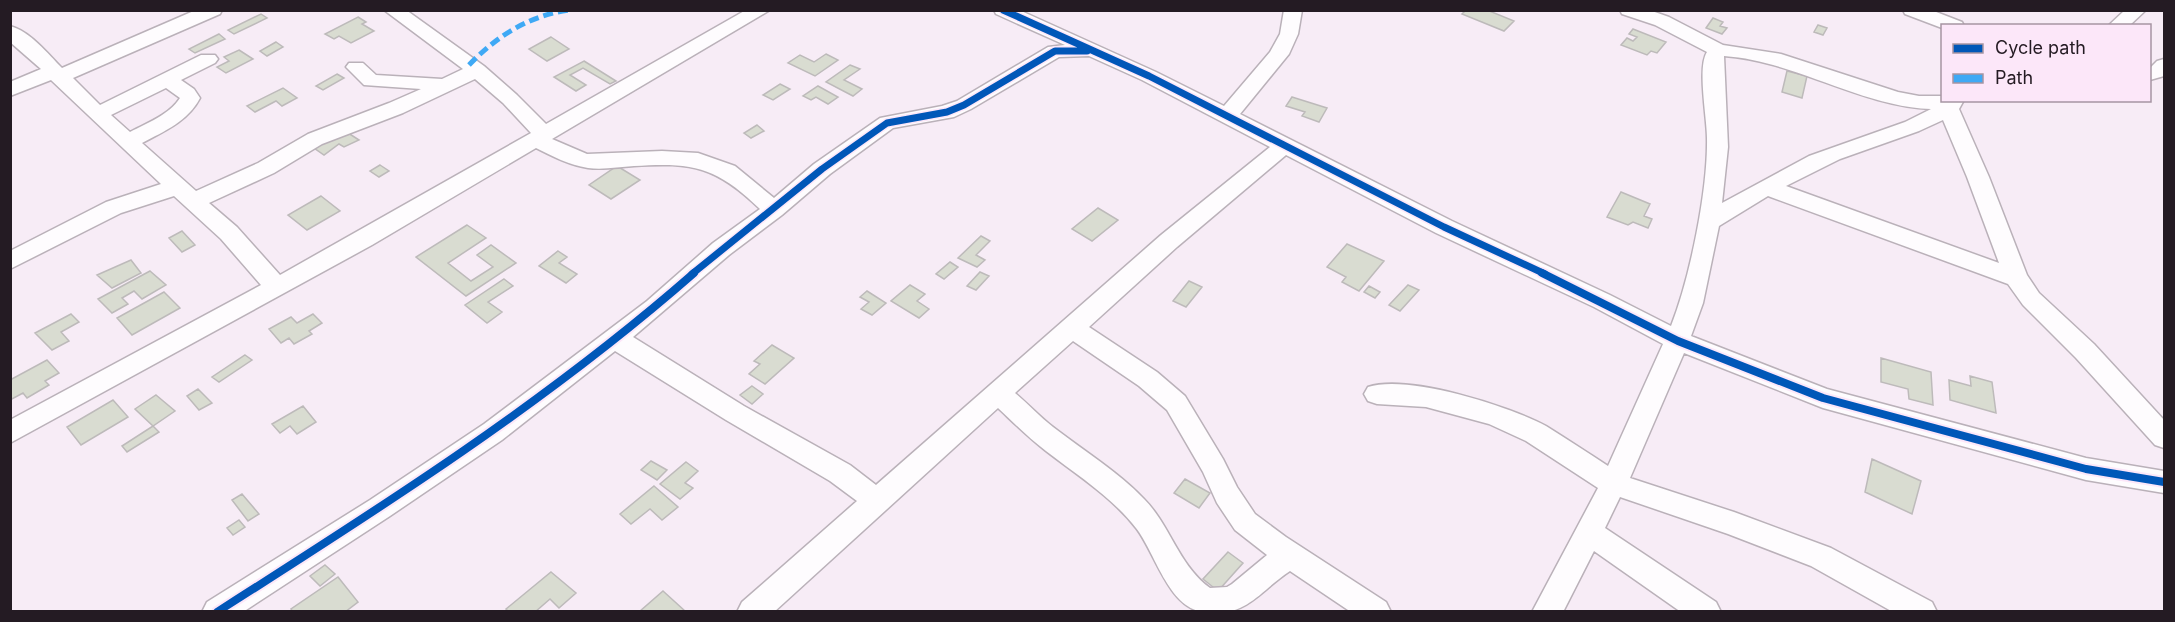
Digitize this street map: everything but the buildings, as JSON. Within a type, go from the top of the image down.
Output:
[{"type":"street","points":[[10,90],[56,74],[213,10]]},
{"type":"street","points":[[393,10],[477,70],[516,102],[540,137],[575,158],[587,161],[649,159],[699,160],[713,163],[731,171],[774,210]]},
{"type":"street","points":[[10,433],[277,287],[761,10]]},
{"type":"street","points":[[1003,10],[1099,52],[1444,227],[1602,301],[1678,341],[1823,398],[2086,469],[2164,482]]},
{"type":"street","points":[[1227,116],[1279,54],[1289,34],[1293,10]]},
{"type":"street","points":[[1629,10],[1662,21],[1719,50],[1736,50],[1764,56],[1908,102],[1953,103]]},
{"type":"street","points":[[1912,10],[1953,20]]},
{"type":"street","points":[[2120,24],[2137,10]]},
{"type":"street","points":[[10,32],[32,49],[98,114],[229,233],[277,287]]},
{"type":"street","points":[[1547,612],[1614,484],[1678,341],[1691,304],[1708,222],[1717,157],[1718,129],[1712,77],[1714,56],[1719,50]]},
{"type":"street","points":[[217,612],[380,508],[484,438],[655,307],[722,249],[774,210],[822,169],[887,123],[947,112],[964,105],[1055,51],[1099,52]]},
{"type":"street","points":[[98,114],[208,60]]},
{"type":"street","points":[[2151,74],[2156,73],[2164,65]]},
{"type":"street","points":[[356,67],[371,81],[407,81],[445,85]]},
{"type":"street","points":[[10,261],[122,203],[156,191],[187,194],[266,168],[315,139],[396,108],[477,70]]},
{"type":"street","points":[[128,141],[168,119],[189,103],[188,93],[167,80]]},
{"type":"street","points":[[1708,222],[1767,187],[1834,153],[1912,127],[1953,103]]},
{"type":"street","points":[[1953,103],[2016,278],[2047,316],[2085,351],[2164,437]]},
{"type":"street","points":[[752,612],[1071,327],[1236,184],[1284,146]]},
{"type":"street","points":[[1767,187],[2016,278]]},
{"type":"street","points":[[1071,327],[1148,379],[1176,403],[1214,467],[1227,495],[1245,522],[1376,612]]},
{"type":"street","points":[[614,338],[735,413],[840,473],[877,501]]},
{"type":"street","points":[[998,393],[1040,431],[1122,495],[1147,522],[1187,587],[1207,601],[1223,602],[1238,598],[1270,569],[1290,555]]},
{"type":"street","points":[[1377,394],[1426,397],[1495,415],[1534,433],[1614,484],[1734,524],[1821,557],[1922,612]]},
{"type":"street","points":[[1589,532],[1706,612]]},
{"type":"marked path","points":[[469,65],[479,54],[514,28],[541,16],[569,10]]},
{"type":"cycle path","points":[[1003,10],[1149,76],[1444,227],[1602,301],[1678,341],[1749,370],[1823,398],[1969,438],[2086,469],[2164,482]]},
{"type":"cycle path","points":[[217,612],[380,508],[493,432],[655,307],[721,249],[774,210],[822,169],[887,123],[947,112],[964,105],[1055,51],[1087,51]]}]
